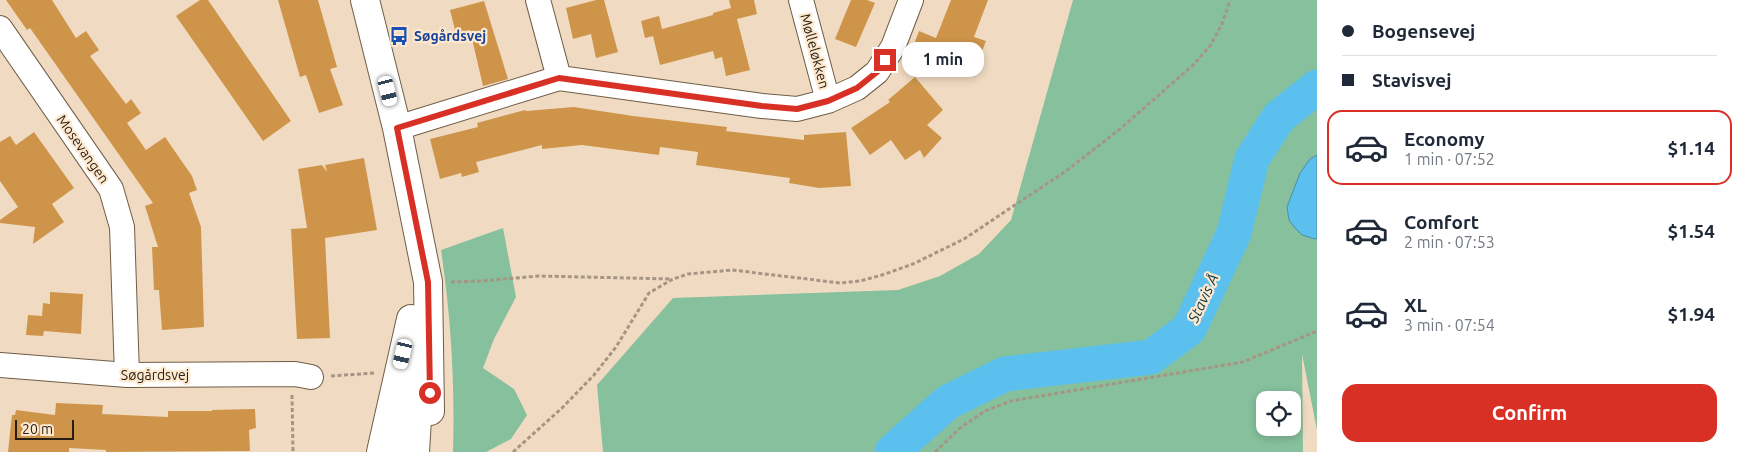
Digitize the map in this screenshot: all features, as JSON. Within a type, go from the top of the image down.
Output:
[{"type":"street","points":[[365,0],[397,128],[428,282],[430,411],[428,452]]},
{"type":"street","points":[[538,0],[559,78]]},
{"type":"street","name":"Mølleløkken","points":[[801,0],[828,101]]},
{"type":"street","points":[[397,128],[559,78],[797,109],[828,101],[857,88],[877,72],[893,47],[911,0]]},
{"type":"street","name":"Mosevangen","points":[[0,28],[111,189],[122,227],[128,375]]},
{"type":"street","points":[[408,190],[411,319],[418,402],[415,452]]},
{"type":"street","points":[[381,452],[411,319]]},
{"type":"street","points":[[400,452],[411,319]]},
{"type":"street","name":"Søgårdsvej","points":[[0,365],[128,375],[303,376]]},
{"type":"path","points":[[513,452],[562,408],[594,375],[616,347],[649,293],[672,279],[688,274],[732,270],[840,283],[860,281],[912,264],[964,239],[1066,171],[1120,129],[1192,66],[1210,46],[1222,24],[1230,0]]},
{"type":"path","points":[[428,282],[481,281],[539,276],[672,279]]},
{"type":"path","points":[[935,452],[960,428],[985,412],[1011,401],[1243,362],[1317,331]]},
{"type":"path","points":[[293,452],[292,397],[303,376],[382,372]]},
{"type":"green space","points":[[1073,0],[1317,0],[1317,430],[1302,354],[1303,452],[603,452],[597,385],[673,298],[898,290],[940,276],[979,254],[1011,220]]},
{"type":"green space","points":[[503,228],[516,297],[494,339],[483,368],[514,389],[527,415],[511,439],[486,452],[453,452],[452,351],[441,250]]},
{"type":"water","points":[[1317,155],[1317,238],[1315,239],[1302,235],[1295,228],[1289,220],[1287,207],[1300,173],[1310,159]]},
{"type":"building","points":[[6,0],[52,0],[76,38],[86,31],[99,50],[90,56],[126,104],[131,99],[141,113],[127,123],[146,150],[165,137],[192,176],[197,190],[189,193],[201,227],[204,327],[162,330],[159,290],[154,290],[152,247],[158,247],[145,206],[153,203],[30,28],[27,30]]},
{"type":"building","points":[[200,0],[208,0],[291,121],[263,141],[176,16]]},
{"type":"building","points":[[278,0],[318,0],[337,67],[330,69],[343,105],[319,113],[306,75],[300,77]]},
{"type":"building","points":[[596,0],[604,0],[618,52],[596,58],[591,34],[573,39],[566,8]]},
{"type":"building","points":[[729,0],[754,0],[757,14],[737,19],[750,70],[726,76],[722,57],[715,59],[713,51],[660,65],[653,36],[645,38],[641,21],[659,16],[662,29],[731,8]]},
{"type":"building","points":[[851,0],[867,0],[875,3],[856,47],[835,39]]},
{"type":"building","points":[[951,0],[988,0],[974,37],[986,41],[974,71],[913,47],[919,31],[936,38]]},
{"type":"building","points":[[484,1],[508,79],[483,86],[470,30],[456,34],[450,10]]},
{"type":"building","points":[[915,77],[943,110],[927,125],[942,138],[924,158],[920,150],[905,160],[891,140],[870,155],[851,128],[890,102],[888,100]]},
{"type":"building","points":[[574,107],[727,127],[726,131],[804,140],[804,135],[846,132],[851,186],[819,188],[789,183],[790,178],[696,165],[698,152],[660,147],[659,155],[582,145],[542,149],[542,145],[476,162],[479,172],[462,177],[461,173],[440,179],[430,139],[478,127],[477,123],[525,110]]},
{"type":"building","points":[[34,132],[74,188],[52,204],[64,222],[33,244],[35,227],[0,223],[0,220],[18,207],[0,181],[0,142],[10,136],[16,145]]},
{"type":"building","points":[[364,158],[377,230],[325,238],[330,338],[297,339],[291,229],[307,228],[298,169],[322,165],[327,172],[325,165]]},
{"type":"building","points":[[50,292],[83,294],[81,334],[44,331],[43,336],[26,335],[28,315],[42,316],[43,303],[50,304]]},
{"type":"building","points":[[56,403],[103,405],[102,414],[168,417],[168,411],[255,409],[256,428],[249,430],[250,451],[106,452],[106,450],[69,448],[69,452],[8,452],[12,415],[15,415],[16,410],[55,415]]},
{"type":"waterway","name":"Stavis Å","points":[[892,452],[948,402],[1005,374],[1151,357],[1189,329],[1234,233],[1252,159],[1279,117],[1317,87]]},
{"type":"place","name":"Søgårdsvej","points":[[399,36]]},
{"type":"route","points":[[430,393],[428,282],[397,128],[559,78],[762,106],[797,109],[828,101],[857,88],[877,72],[885,60]]}]
